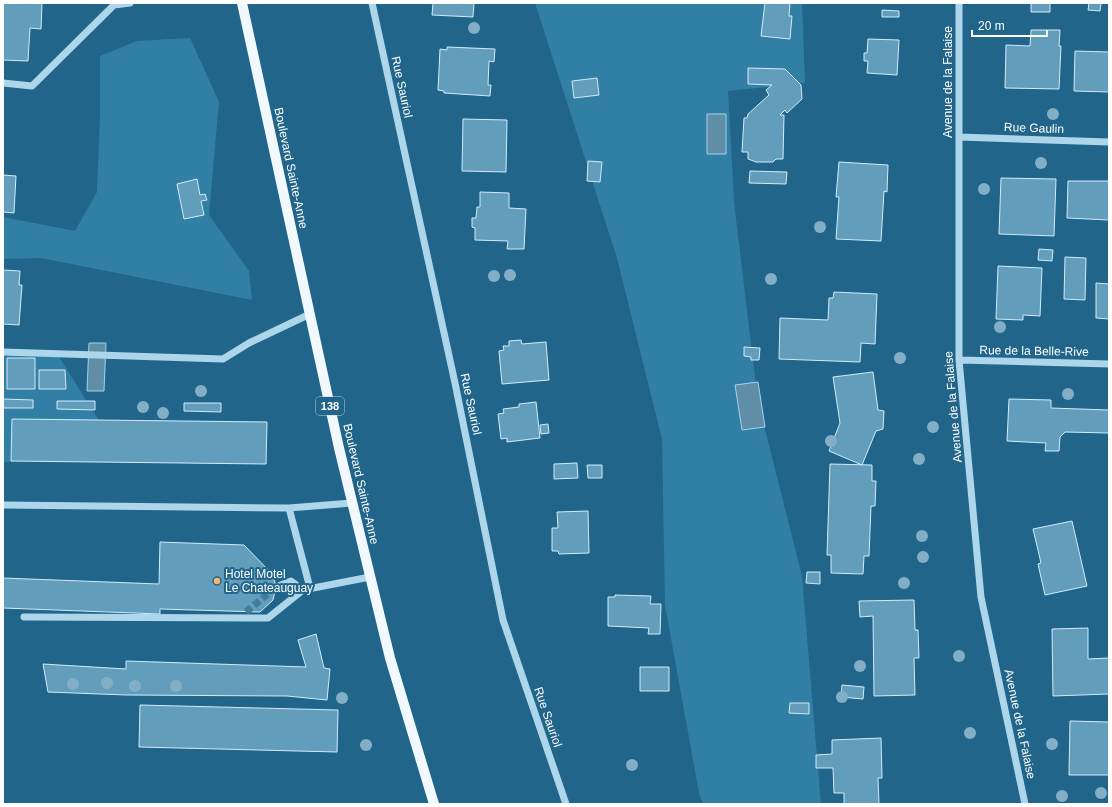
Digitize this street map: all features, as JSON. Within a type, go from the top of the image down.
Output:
[{"type":"main road","name":"Boulevard Sainte-Anne","points":[[242,3],[352,503],[390,658],[434,804]]},
{"type":"street","points":[[3,83],[32,86],[114,4],[130,3]]},
{"type":"street","name":"Rue Sauriol","points":[[372,3],[455,383],[503,620],[566,804]]},
{"type":"street","name":"Avenue de la Falaise","points":[[959,3],[959,360],[981,597],[1025,804]]},
{"type":"street","name":"Rue Gaulin","points":[[959,137],[1109,142]]},
{"type":"street","points":[[3,352],[223,359],[249,343],[310,314]]},
{"type":"street","name":"Rue de la Belle-Rive","points":[[959,360],[1109,364]]},
{"type":"street","points":[[3,505],[289,508],[352,503]]},
{"type":"street","points":[[289,508],[306,589]]},
{"type":"street","points":[[24,617],[268,618],[306,589],[370,577]]},
{"type":"street","points":[[276,587],[291,580],[306,589]]},
{"type":"street","points":[[240,618],[246,612]]},
{"type":"shaded area","points":[[535,3],[802,3],[805,83],[728,91],[734,202],[758,402],[802,576],[821,804],[703,804],[699,793],[665,605],[662,439],[617,258]]},
{"type":"shaded area","points":[[190,38],[219,102],[209,215],[249,271],[252,300],[41,258],[3,259],[3,217],[75,231],[97,192],[100,117],[100,56],[137,41]]},
{"type":"shaded area","points":[[707,114],[726,114],[726,154],[707,154]]},
{"type":"shaded area","points":[[89,343],[106,343],[104,391],[87,391]]},
{"type":"shaded area","points":[[56,352],[123,459],[5,462],[3,460],[3,356]]},
{"type":"shaded area","points":[[758,382],[765,427],[742,430],[735,385]]},
{"type":"building","points":[[3,3],[42,3],[41,29],[30,28],[28,61],[3,60]]},
{"type":"building","points":[[433,3],[474,3],[473,17],[432,15]]},
{"type":"building","points":[[765,3],[790,3],[789,16],[792,16],[790,39],[761,36]]},
{"type":"building","points":[[1031,3],[1050,3],[1050,12],[1031,12]]},
{"type":"building","points":[[1089,3],[1101,3],[1100,11],[1088,10]]},
{"type":"building","points":[[882,10],[899,11],[899,17],[882,17]]},
{"type":"building","points":[[1031,30],[1060,30],[1059,46],[1061,46],[1059,89],[1005,88],[1006,45],[1030,46]]},
{"type":"building","points":[[868,39],[899,40],[897,75],[867,73],[868,61],[864,61],[864,53],[867,53]]},
{"type":"building","points":[[447,47],[495,49],[494,62],[489,61],[488,85],[491,85],[490,96],[444,93],[444,91],[438,90],[440,49],[447,50]]},
{"type":"building","points":[[1075,51],[1109,52],[1109,92],[1074,91]]},
{"type":"building","points":[[748,68],[785,69],[801,85],[802,99],[787,113],[785,110],[780,115],[784,115],[783,159],[776,159],[773,162],[756,162],[748,159],[748,152],[742,152],[744,118],[747,118],[748,114],[769,95],[766,90],[772,85],[748,84]]},
{"type":"building","points":[[597,78],[599,95],[574,98],[572,81]]},
{"type":"building","points":[[463,119],[507,120],[506,172],[462,171]]},
{"type":"building","points":[[588,161],[602,162],[600,182],[587,181]]},
{"type":"building","points":[[839,162],[888,165],[887,192],[884,191],[881,241],[836,239],[839,197],[836,197]]},
{"type":"building","points":[[750,171],[787,172],[786,184],[749,183]]},
{"type":"building","points":[[3,175],[16,176],[14,213],[3,212]]},
{"type":"building","points":[[1001,178],[1056,179],[1054,236],[999,234]]},
{"type":"building","points":[[197,179],[200,195],[205,194],[207,200],[201,201],[204,215],[184,219],[177,184]]},
{"type":"building","points":[[1068,181],[1109,181],[1109,220],[1067,218]]},
{"type":"building","points":[[480,192],[509,193],[509,208],[526,209],[524,249],[507,249],[508,241],[475,240],[475,228],[472,227],[472,218],[476,218],[477,207],[480,207]]},
{"type":"building","points":[[1039,249],[1053,250],[1052,261],[1038,260]]},
{"type":"building","points":[[1065,257],[1086,258],[1085,300],[1064,299]]},
{"type":"building","points":[[998,266],[1042,268],[1040,316],[1023,315],[1023,320],[996,319]]},
{"type":"building","points":[[3,270],[20,271],[19,285],[22,285],[19,325],[3,324]]},
{"type":"building","points":[[1096,283],[1109,284],[1109,319],[1096,318]]},
{"type":"building","points":[[834,292],[877,294],[875,344],[861,343],[860,362],[779,359],[780,318],[828,320],[829,298],[833,298]]},
{"type":"building","points":[[521,340],[522,344],[546,342],[549,380],[502,384],[499,351],[504,350],[503,346],[509,346],[509,341]]},
{"type":"building","points":[[744,347],[760,348],[759,360],[751,360],[751,357],[744,356]]},
{"type":"building","points":[[7,358],[35,358],[35,389],[7,389]]},
{"type":"building","points":[[39,370],[65,370],[66,389],[39,389]]},
{"type":"building","points":[[873,372],[878,410],[884,411],[883,429],[876,431],[862,465],[829,451],[840,423],[833,377]]},
{"type":"building","points":[[3,399],[33,400],[33,408],[3,408]]},
{"type":"building","points":[[1009,399],[1051,400],[1051,408],[1109,410],[1109,433],[1065,432],[1060,437],[1059,451],[1045,451],[1046,443],[1007,441]]},
{"type":"building","points":[[57,401],[95,401],[95,410],[57,409]]},
{"type":"building","points":[[536,402],[540,438],[507,442],[507,438],[501,439],[498,414],[504,413],[503,409],[519,407],[519,404]]},
{"type":"building","points":[[184,403],[221,403],[221,412],[184,411]]},
{"type":"building","points":[[12,419],[267,422],[266,464],[11,461]]},
{"type":"building","points":[[548,424],[549,433],[541,434],[540,425]]},
{"type":"building","points":[[577,463],[578,478],[554,479],[554,464]]},
{"type":"building","points":[[830,464],[872,465],[872,481],[876,481],[875,506],[871,506],[869,556],[864,556],[863,574],[831,573],[831,555],[827,555]]},
{"type":"building","points":[[587,465],[602,465],[602,478],[588,478]]},
{"type":"building","points":[[588,511],[589,553],[559,554],[558,551],[552,551],[552,528],[558,528],[557,512]]},
{"type":"building","points":[[1072,521],[1087,586],[1045,595],[1038,564],[1041,563],[1033,529]]},
{"type":"building","name":"Hotel Motel Le Chateauguay","points":[[160,542],[244,545],[273,575],[276,587],[273,600],[260,612],[160,609],[160,614],[3,608],[3,578],[159,584]]},
{"type":"building","points":[[807,572],[820,572],[820,584],[806,583]]},
{"type":"building","points":[[615,595],[651,596],[650,604],[661,604],[660,634],[648,634],[649,628],[608,626],[608,597],[615,597]]},
{"type":"building","points":[[914,600],[915,630],[918,630],[919,658],[914,658],[915,695],[874,696],[873,616],[860,617],[859,601]]},
{"type":"building","points":[[1088,628],[1088,659],[1109,658],[1109,694],[1053,696],[1052,629]]},
{"type":"building","points":[[316,634],[324,668],[330,669],[327,700],[287,696],[126,695],[48,692],[43,664],[126,669],[126,661],[306,667],[298,640]]},
{"type":"building","points":[[640,667],[669,667],[669,691],[640,691]]},
{"type":"building","points":[[842,685],[864,687],[863,699],[841,697]]},
{"type":"building","points":[[790,703],[809,703],[809,714],[789,713]]},
{"type":"building","points":[[140,705],[338,710],[337,752],[139,747]]},
{"type":"building","points":[[1070,721],[1109,722],[1109,775],[1069,775]]},
{"type":"building","points":[[881,738],[882,778],[878,778],[879,804],[844,804],[844,793],[834,793],[833,768],[816,768],[816,755],[832,754],[832,740]]},
{"type":"tunnel","points":[[246,612],[276,587]]},
{"type":"place","name":"Hotel Motel Le Chateauguay","points":[[217,581]]}]
